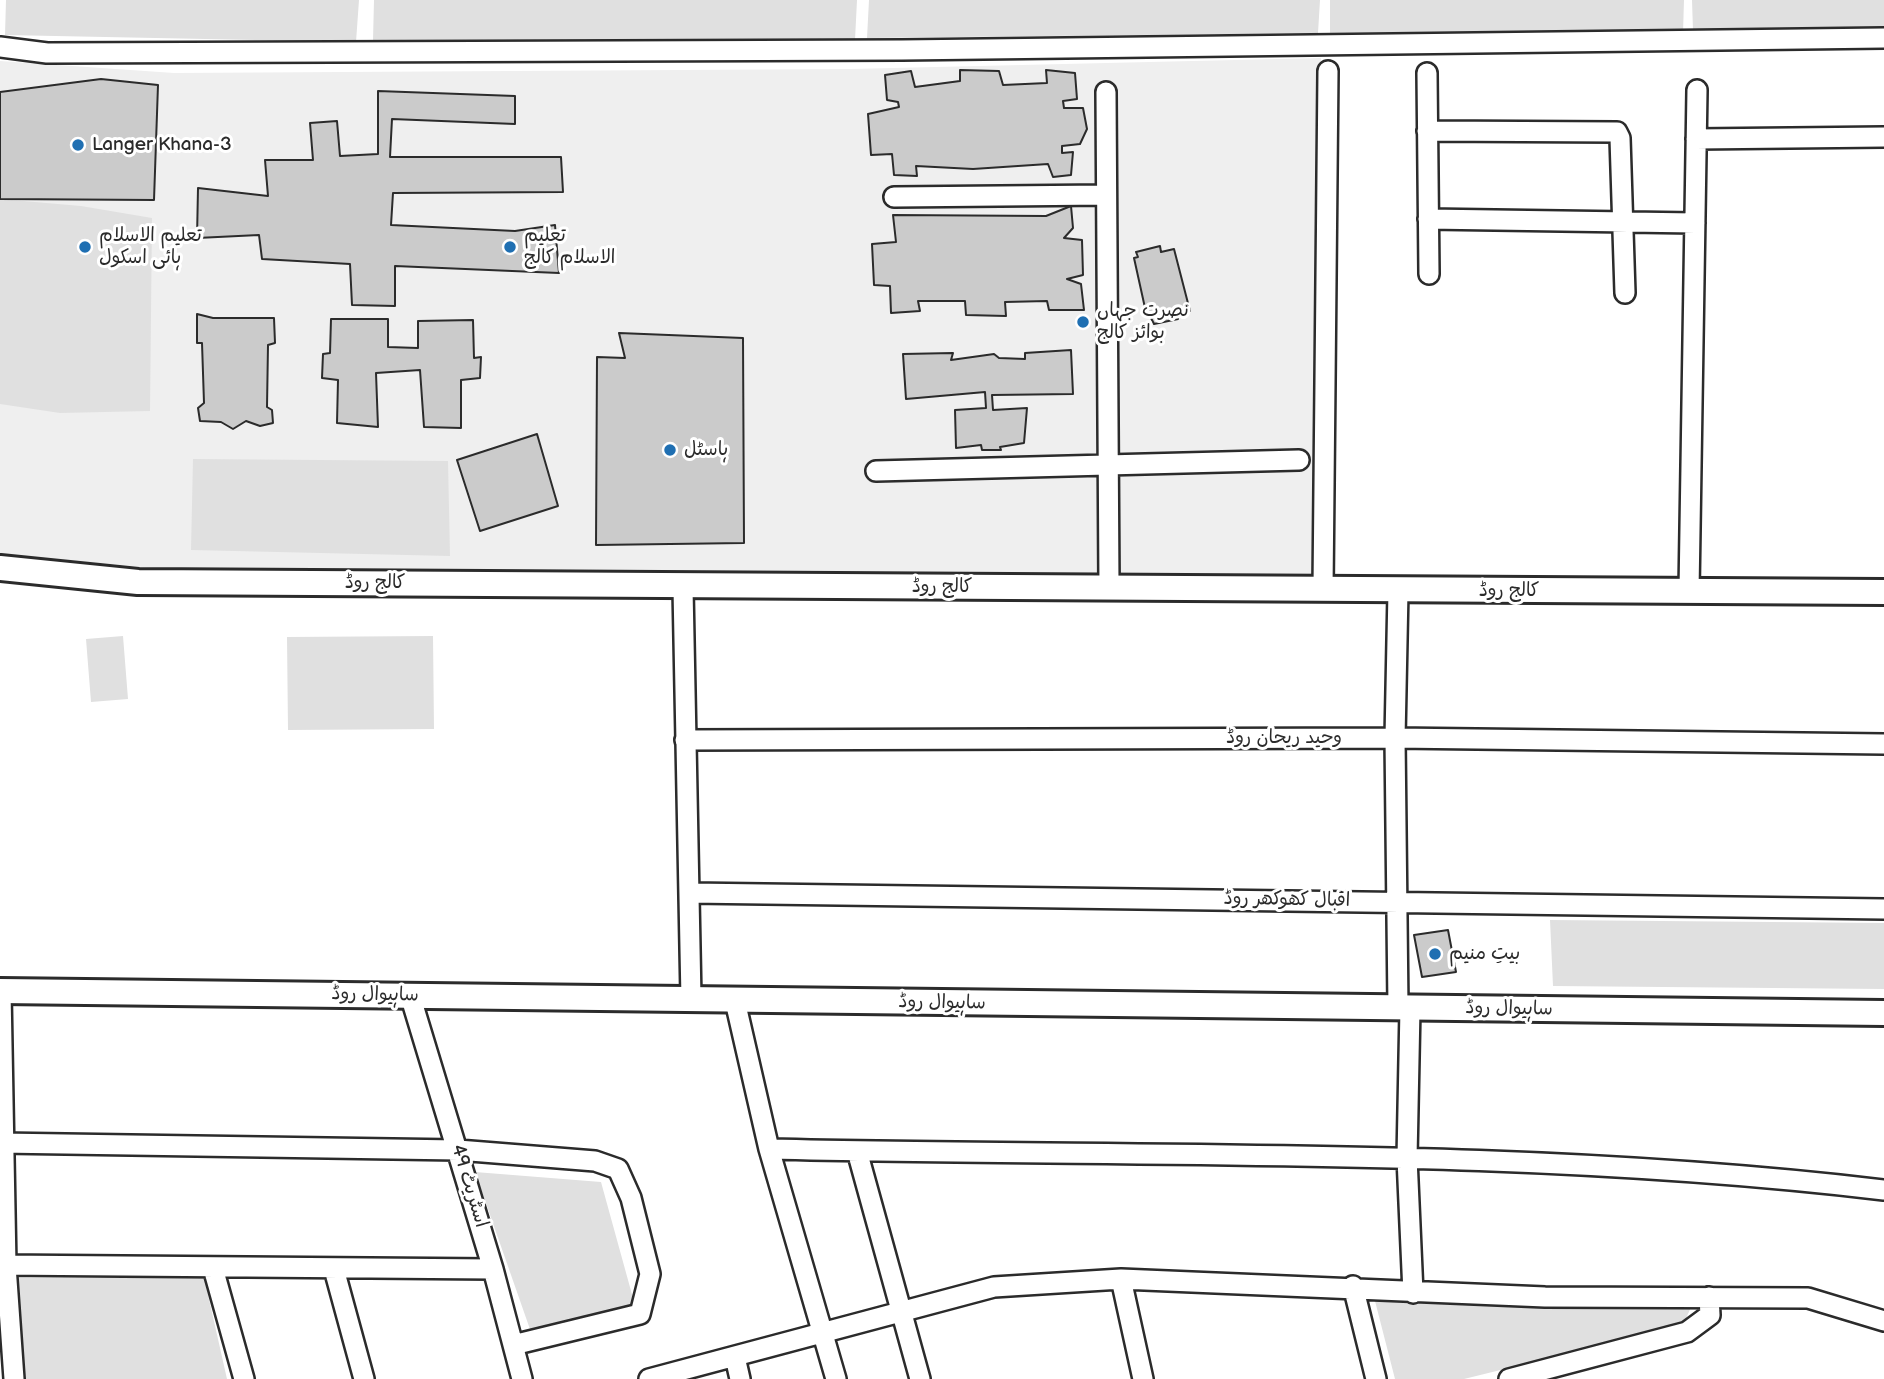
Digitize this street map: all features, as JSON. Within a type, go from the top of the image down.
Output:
[{"type":"main road","name":"کالج روڈ","points":[[0,569],[138,582],[640,584],[683,588],[1109,586],[1398,591],[1884,592]]},
{"type":"main road","name":"ساہیوال روڈ","points":[[1,991],[1882,1014]]},
{"type":"street","points":[[0,47],[47,53],[354,53],[1884,38]]},
{"type":"street","points":[[1323,589],[1328,71]]},
{"type":"street","points":[[1427,73],[1429,274]]},
{"type":"street","points":[[1689,591],[1697,90]]},
{"type":"street","points":[[1106,92],[1109,586]]},
{"type":"street","points":[[1427,131],[1617,132],[1620,138],[1625,293]]},
{"type":"street","points":[[1696,139],[1884,137]]},
{"type":"street","points":[[894,197],[1106,195]]},
{"type":"street","points":[[1428,219],[1695,223]]},
{"type":"street","points":[[876,471],[1299,460]]},
{"type":"street","points":[[683,588],[691,999]]},
{"type":"street","points":[[1398,591],[1396,901],[1404,1008],[1413,1293]]},
{"type":"street","name":"وحید ریحان روڈ","points":[[685,740],[1395,738],[1884,744]]},
{"type":"street","name":"اقبال کھوکھر روڈ","points":[[690,892],[1884,909]]},
{"type":"street","points":[[1,991],[3,1266],[14,1379]]},
{"type":"street","name":"اسٹریٹ 49","points":[[410,995],[494,1269],[523,1379]]},
{"type":"street","points":[[734,1001],[769,1149],[836,1379]]},
{"type":"street","points":[[2,1143],[458,1150],[607,1163],[618,1168],[631,1198],[650,1274],[639,1314],[513,1345]]},
{"type":"street","points":[[769,1149],[1408,1158],[1755,1175],[1884,1190]]},
{"type":"street","points":[[857,1151],[920,1379]]},
{"type":"street","points":[[3,1266],[494,1269]]},
{"type":"street","points":[[214,1268],[243,1379]]},
{"type":"street","points":[[334,1269],[364,1379]]},
{"type":"street","points":[[1121,1279],[1143,1379]]},
{"type":"street","points":[[649,1379],[994,1287],[1121,1279],[1353,1286],[1413,1293],[1808,1298],[1884,1321]]},
{"type":"street","points":[[1353,1286],[1376,1379]]},
{"type":"street","points":[[1509,1379],[1686,1332],[1710,1315],[1709,1297]]},
{"type":"street","points":[[735,1357],[740,1379]]},
{"type":"shaded area","points":[[6,0],[359,0],[356,42],[5,35]]},
{"type":"shaded area","points":[[374,0],[857,0],[855,40],[373,40]]},
{"type":"shaded area","points":[[869,0],[1320,0],[1318,33],[867,38]]},
{"type":"shaded area","points":[[1330,0],[1684,0],[1683,33],[1330,36]]},
{"type":"shaded area","points":[[1692,0],[1884,0],[1884,28],[1693,31]]},
{"type":"shaded area","points":[[1321,58],[1316,574],[846,576],[164,569],[0,554],[0,61],[174,73],[850,69]]},
{"type":"shaded area","points":[[0,199],[81,206],[152,218],[150,411],[60,413],[0,404]]},
{"type":"shaded area","points":[[193,459],[448,461],[450,556],[191,550]]},
{"type":"shaded area","points":[[123,636],[128,699],[91,702],[86,639]]},
{"type":"shaded area","points":[[433,636],[434,729],[288,730],[287,637]]},
{"type":"shaded area","points":[[1550,920],[1884,923],[1884,989],[1553,986]]},
{"type":"shaded area","points":[[475,1172],[601,1182],[636,1309],[532,1335]]},
{"type":"shaded area","points":[[204,1277],[227,1379],[24,1379],[17,1278]]},
{"type":"shaded area","points":[[1375,1301],[1692,1305],[1683,1325],[1464,1379],[1395,1379]]},
{"type":"building","points":[[960,70],[999,71],[1003,85],[1047,83],[1046,70],[1075,73],[1077,99],[1063,101],[1064,108],[1083,108],[1087,129],[1080,144],[1062,146],[1062,153],[1073,152],[1071,175],[1053,177],[1048,164],[973,169],[916,166],[917,176],[894,175],[892,154],[871,155],[868,114],[899,107],[898,102],[887,100],[885,75],[911,71],[915,87],[960,81]]},
{"type":"building","name":"Langer Khana-3","points":[[101,79],[158,85],[154,200],[0,199],[0,92]]},
{"type":"building","points":[[378,91],[515,96],[515,124],[392,119],[390,157],[561,157],[563,192],[393,193],[391,225],[515,231],[555,225],[559,273],[395,266],[395,306],[352,305],[350,264],[262,259],[259,235],[197,238],[198,188],[268,196],[265,160],[313,160],[310,123],[337,121],[340,156],[378,154]]},
{"type":"building","points":[[1071,206],[1073,228],[1064,238],[1082,240],[1083,275],[1067,279],[1081,284],[1084,310],[1049,310],[1047,301],[1005,302],[1006,316],[966,315],[965,301],[918,301],[920,311],[891,313],[890,286],[874,285],[872,244],[896,242],[893,215],[1046,216]]},
{"type":"building","points":[[1160,246],[1161,252],[1174,249],[1190,311],[1177,314],[1178,319],[1154,324],[1150,316],[1147,317],[1134,258],[1138,257],[1136,252]]},
{"type":"building","points":[[197,314],[213,318],[274,318],[275,343],[268,345],[267,407],[272,410],[273,423],[260,426],[246,421],[233,429],[221,422],[200,421],[198,408],[204,403],[202,343],[197,343]]},
{"type":"building","points":[[331,319],[388,319],[388,347],[418,348],[418,321],[473,320],[474,358],[481,357],[480,378],[461,380],[461,428],[424,427],[420,370],[376,373],[378,427],[337,423],[338,380],[322,378],[323,354],[330,353]]},
{"type":"building","name":"ہاسٹل","points":[[619,333],[743,338],[744,543],[596,545],[597,357],[625,358]]},
{"type":"building","points":[[1071,350],[1073,394],[992,395],[993,410],[1027,408],[1024,443],[1000,447],[1001,450],[982,450],[981,445],[956,448],[955,410],[986,408],[985,392],[906,399],[903,354],[953,353],[951,360],[994,354],[999,358],[1025,359],[1025,353]]},
{"type":"building","points":[[537,434],[558,506],[480,531],[457,460]]},
{"type":"building","name":"بیتِ منیم","points":[[1448,930],[1456,972],[1422,977],[1414,935]]},
{"type":"place","name":"Langer Khana-3","points":[[78,145]]},
{"type":"place","name":"تعلیم الاسلام ہائی اسکول","points":[[85,247]]},
{"type":"place","name":"تعلیم الاسلام کالج","points":[[510,247]]},
{"type":"place","name":"نصرت جہاں بوائز کالج","points":[[1083,322]]},
{"type":"place","name":"ہاسٹل","points":[[670,450]]},
{"type":"place","name":"بیتِ منیم","points":[[1435,954]]}]
